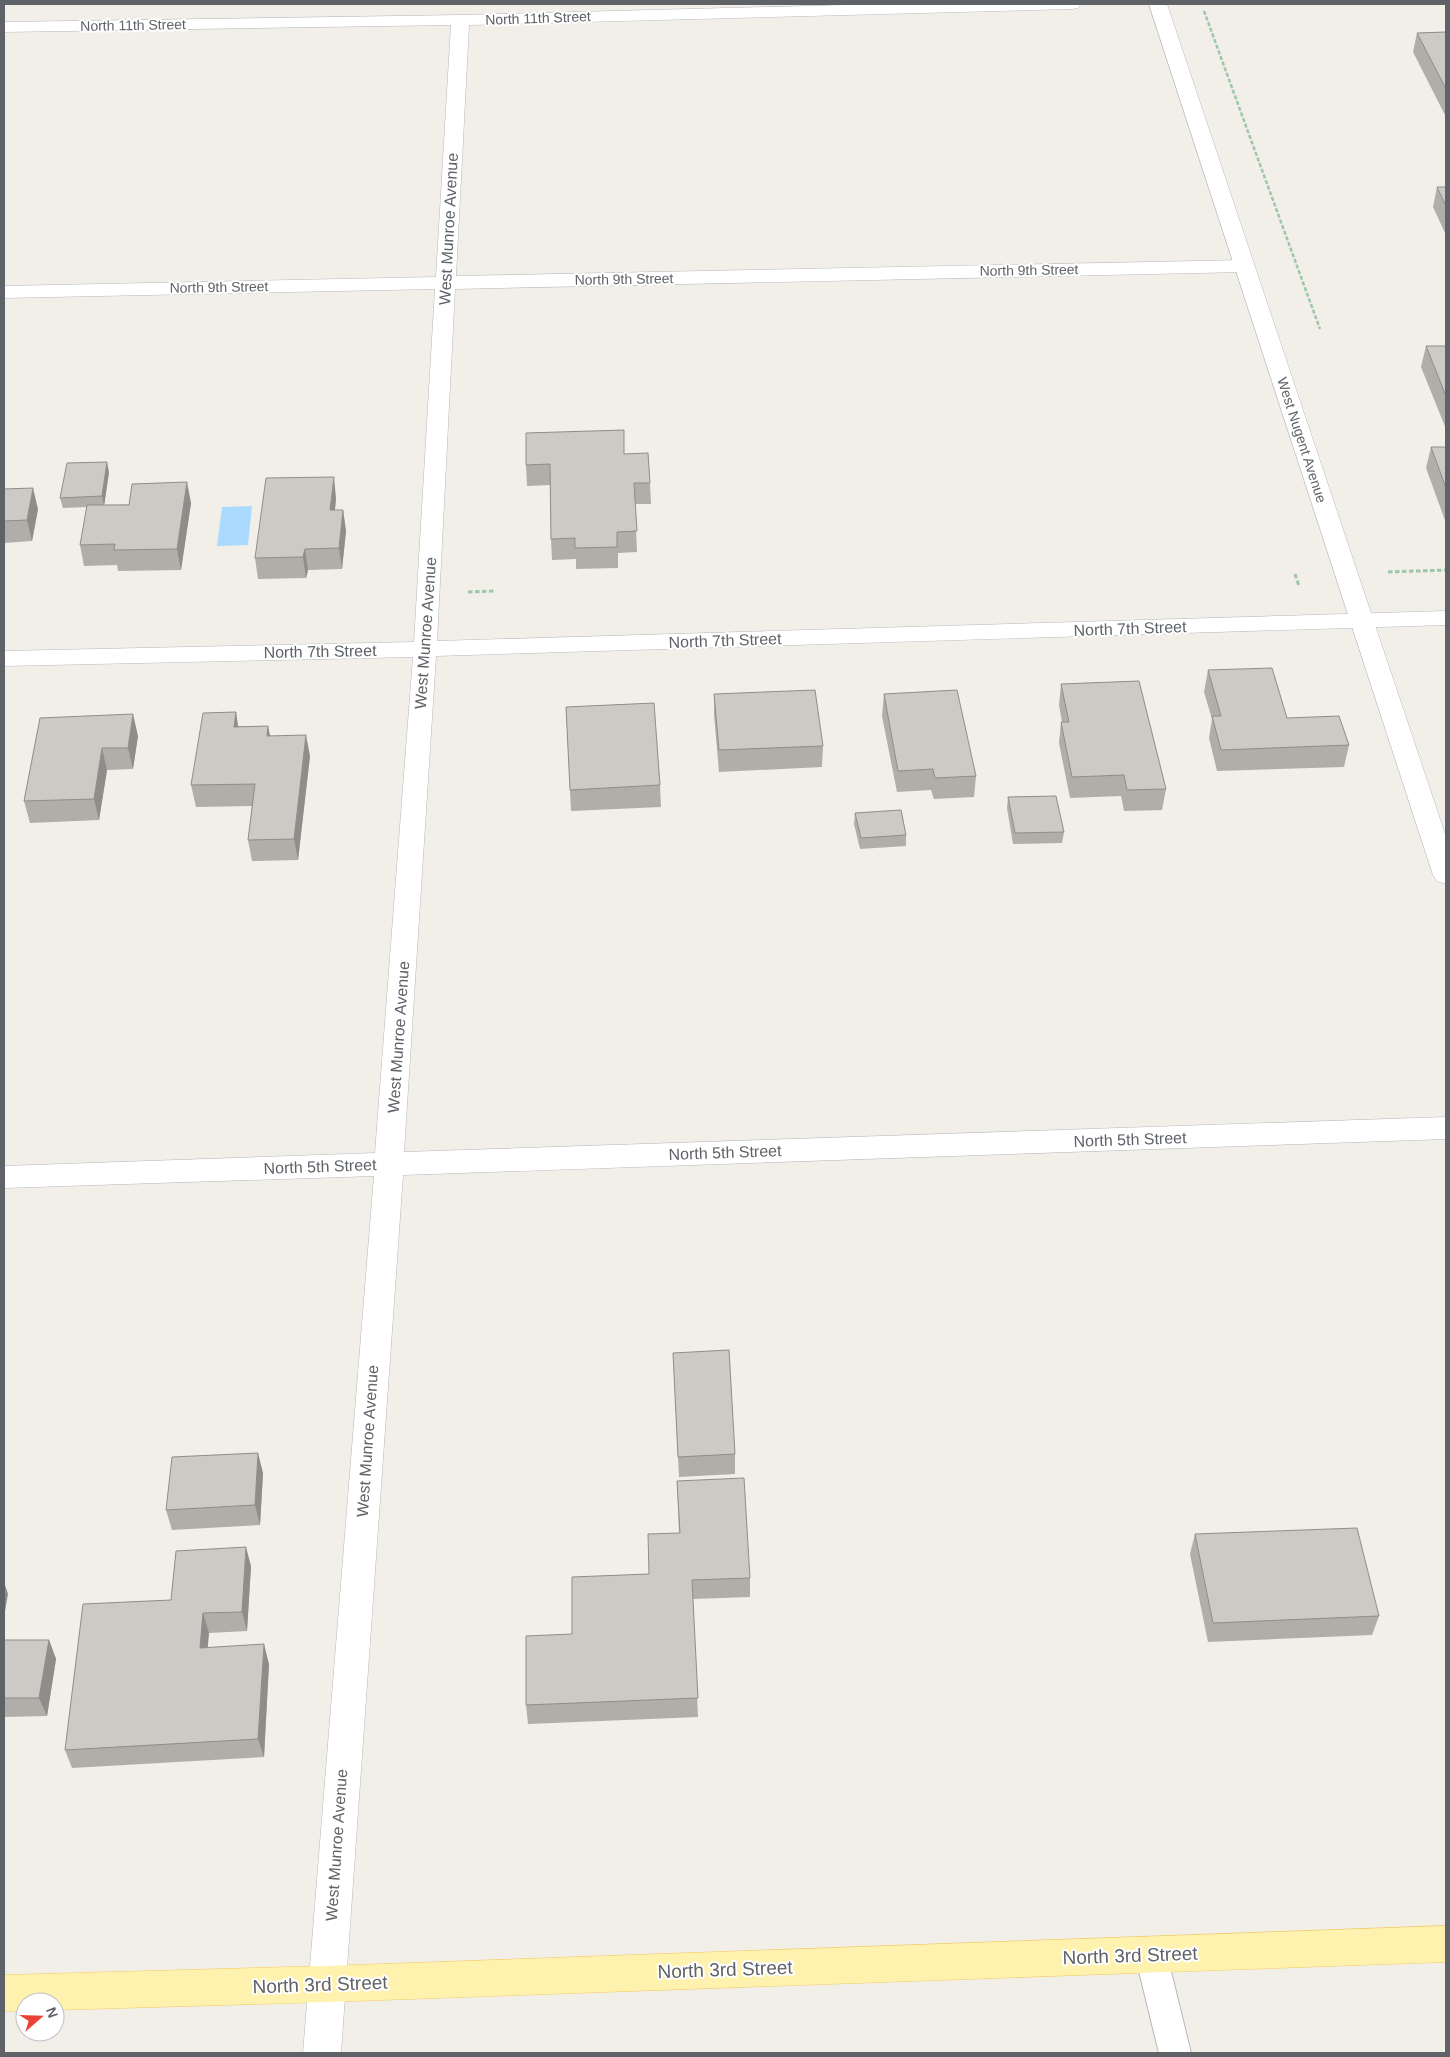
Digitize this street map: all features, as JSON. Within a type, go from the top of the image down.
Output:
[{"type":"main road","name":"North 3rd Street","points":[[4,1993],[326,1984],[1446,1944]]},
{"type":"street","name":"North 11th Street","points":[[4,27],[460,20],[1072,4]]},
{"type":"street","name":"West Nugent Avenue","points":[[1158,4],[1446,876]]},
{"type":"street","name":"West Munroe Avenue","points":[[322,2053],[389,1164],[425,649],[460,20]]},
{"type":"street","name":"North 9th Street","points":[[4,292],[1244,266]]},
{"type":"street","name":"North 7th Street","points":[[4,658],[425,649],[1446,618]]},
{"type":"street","name":"North 5th Street","points":[[4,1177],[1446,1128]]},
{"type":"lane","points":[[1151,1954],[1175,2053]]},
{"type":"path","points":[[1204,11],[1320,330]]},
{"type":"path","points":[[1379,572],[1446,570]]},
{"type":"path","points":[[460,592],[495,591]]},
{"type":"water","points":[[252,506],[248,545],[217,546],[222,507]]},
{"type":"building","points":[[1446,32],[1446,89],[1417,33]]},
{"type":"building","points":[[1437,187],[1446,187],[1446,206]]},
{"type":"building","points":[[1426,346],[1446,346],[1446,396]]},
{"type":"building","points":[[624,430],[624,454],[648,453],[650,483],[634,483],[637,531],[617,532],[617,547],[575,548],[575,538],[551,539],[550,464],[526,465],[526,433]]},
{"type":"building","points":[[1431,447],[1446,447],[1446,488]]},
{"type":"building","points":[[107,462],[102,496],[60,498],[67,463]]},
{"type":"building","points":[[334,477],[330,510],[343,510],[339,548],[305,549],[303,557],[255,558],[266,478]]},
{"type":"building","points":[[187,482],[177,549],[114,550],[115,544],[80,545],[87,505],[129,505],[132,484]]},
{"type":"building","points":[[33,488],[27,520],[4,521],[4,489]]},
{"type":"building","points":[[1272,668],[1287,718],[1339,716],[1349,745],[1221,750],[1212,716],[1221,716],[1208,670]]},
{"type":"building","points":[[1139,681],[1166,789],[1127,790],[1124,775],[1072,777],[1061,722],[1069,722],[1061,684]]},
{"type":"building","points":[[815,690],[823,746],[719,750],[714,694]]},
{"type":"building","points":[[957,690],[976,776],[935,778],[933,769],[898,771],[884,694]]},
{"type":"building","points":[[654,703],[660,785],[570,790],[566,707]]},
{"type":"building","points":[[236,712],[234,727],[268,726],[267,736],[306,735],[294,839],[248,840],[255,784],[191,785],[203,713]]},
{"type":"building","points":[[133,714],[128,748],[102,748],[94,799],[24,801],[40,718]]},
{"type":"building","points":[[1056,796],[1064,832],[1015,833],[1008,797]]},
{"type":"building","points":[[901,810],[906,835],[861,838],[855,813]]},
{"type":"building","points":[[729,1350],[735,1454],[678,1457],[673,1353]]},
{"type":"building","points":[[258,1453],[255,1505],[166,1510],[172,1457]]},
{"type":"building","points":[[744,1478],[750,1578],[692,1580],[698,1698],[526,1705],[526,1636],[572,1634],[572,1577],[649,1574],[648,1534],[680,1533],[677,1481]]},
{"type":"building","points":[[1357,1528],[1379,1616],[1213,1623],[1195,1534]]},
{"type":"building","points":[[246,1547],[242,1612],[203,1613],[200,1648],[264,1644],[258,1739],[65,1750],[83,1604],[171,1600],[176,1551]]},
{"type":"building","points":[[4,1640],[49,1640],[39,1698],[4,1698]]}]
